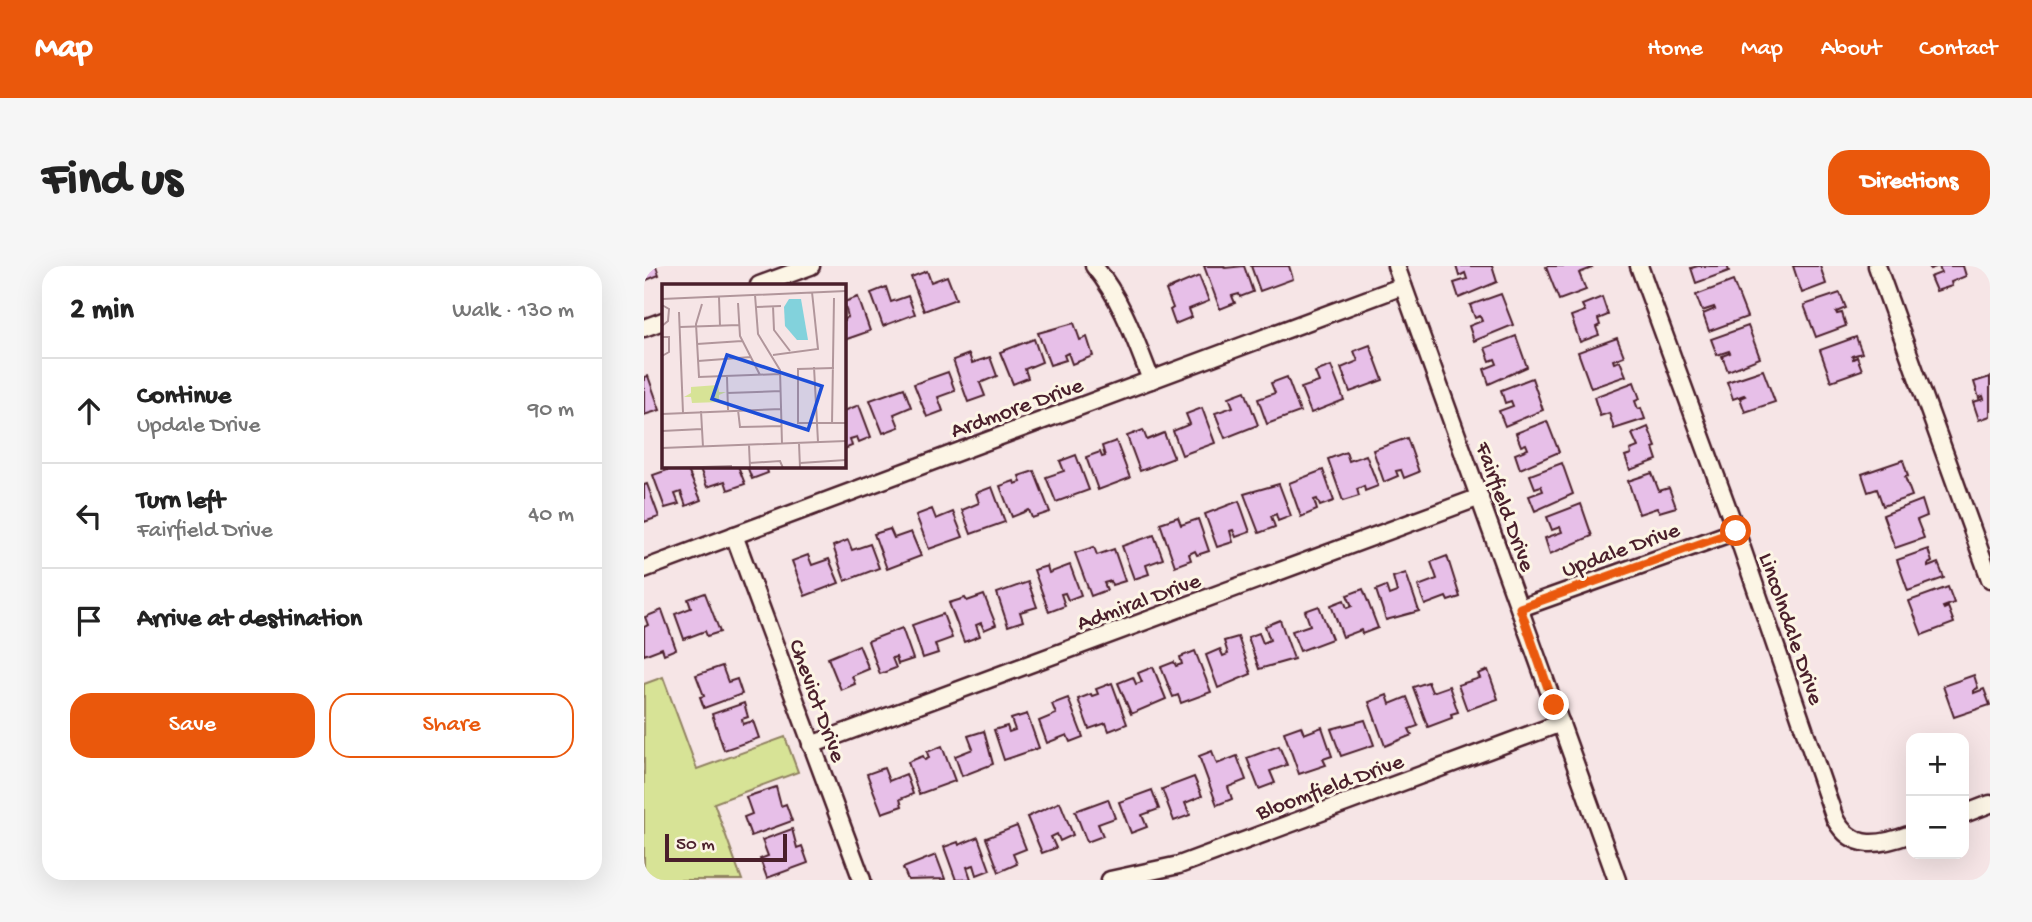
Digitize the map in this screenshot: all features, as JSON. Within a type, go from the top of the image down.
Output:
[{"type":"street","points":[[762,284],[811,266]]},
{"type":"street","points":[[1094,266],[1110,285],[1123,310],[1151,380]]},
{"type":"street","name":"Fairfield Drive","points":[[1396,266],[1617,880]]},
{"type":"street","name":"Lincolndale Drive","points":[[1640,266],[1736,531],[1835,818],[1846,834],[1856,841],[1878,844],[1906,836]]},
{"type":"street","points":[[1877,266],[1990,579]]},
{"type":"street","name":"Ardmore Drive","points":[[644,569],[1403,286]]},
{"type":"street","points":[[644,328],[662,321]]},
{"type":"street","name":"Admiral Drive","points":[[811,745],[1480,497]]},
{"type":"street","name":"Updale Drive","points":[[1520,608],[1736,531]]},
{"type":"street","name":"Cheviot Drive","points":[[734,535],[862,880]]},
{"type":"street","name":"Bloomfield Drive","points":[[1110,880],[1179,865],[1561,723]]},
{"type":"street","points":[[1969,812],[1990,804]]},
{"type":"green space","points":[[663,677],[697,769],[785,737],[798,772],[714,803],[742,880],[644,880],[644,684]]},
{"type":"building","points":[[644,266],[656,266],[659,275],[644,281]]},
{"type":"building","points":[[1204,266],[1244,266],[1253,292],[1240,297],[1239,294],[1232,296],[1235,303],[1220,309]]},
{"type":"building","points":[[1251,266],[1289,266],[1293,279],[1260,291]]},
{"type":"building","points":[[1456,266],[1492,266],[1497,282],[1459,298],[1454,283],[1467,279],[1465,273],[1459,276]]},
{"type":"building","points":[[1591,266],[1592,268],[1579,273],[1586,290],[1559,300],[1546,267]]},
{"type":"building","points":[[1727,266],[1729,271],[1696,283],[1691,268]]},
{"type":"building","points":[[1793,266],[1820,266],[1826,284],[1802,293]]},
{"type":"building","points":[[1939,266],[1963,266],[1966,276],[1951,282],[1952,286],[1936,291],[1930,277],[1941,273]]},
{"type":"building","points":[[927,271],[931,282],[947,276],[956,299],[924,311],[911,277]]},
{"type":"building","points":[[1199,276],[1209,301],[1189,309],[1192,317],[1175,324],[1170,310],[1173,308],[1166,290]]},
{"type":"building","points":[[1733,281],[1747,317],[1709,331],[1703,314],[1715,309],[1714,307],[1702,311],[1696,295]]},
{"type":"building","points":[[886,287],[891,302],[908,296],[915,314],[883,326],[871,293]]},
{"type":"building","points":[[1840,293],[1846,308],[1836,312],[1842,313],[1846,326],[1816,337],[1804,305]]},
{"type":"building","points":[[1501,294],[1513,325],[1474,341],[1469,326],[1482,321],[1480,316],[1475,318],[1470,305]]},
{"type":"building","points":[[858,297],[870,331],[845,340],[845,318],[848,317],[845,302]]},
{"type":"building","points":[[1602,297],[1608,315],[1598,319],[1600,325],[1596,327],[1599,335],[1580,342],[1571,316],[1585,311],[1582,305]]},
{"type":"building","points":[[1074,323],[1080,340],[1087,337],[1093,356],[1072,364],[1068,353],[1064,355],[1066,360],[1050,365],[1038,333]]},
{"type":"building","points":[[1748,326],[1760,358],[1728,371],[1722,356],[1730,353],[1729,351],[1717,355],[1711,339]]},
{"type":"building","points":[[1516,336],[1527,367],[1489,384],[1484,369],[1497,364],[1495,359],[1490,361],[1485,348]]},
{"type":"building","points":[[1856,337],[1862,353],[1852,356],[1853,359],[1857,357],[1862,370],[1831,381],[1820,350]]},
{"type":"building","points":[[1617,338],[1624,356],[1613,360],[1614,363],[1620,361],[1626,376],[1591,388],[1578,352]]},
{"type":"building","points":[[1034,339],[1042,362],[1025,369],[1028,378],[1013,384],[1000,352]]},
{"type":"building","points":[[1370,345],[1383,380],[1350,392],[1341,368],[1358,361],[1354,351]]},
{"type":"building","points":[[969,354],[972,363],[990,357],[997,376],[980,383],[985,396],[968,402],[953,360]]},
{"type":"building","points":[[1331,366],[1344,400],[1311,413],[1301,388],[1319,382],[1315,372]]},
{"type":"building","points":[[1763,370],[1775,402],[1745,412],[1740,398],[1745,396],[1733,399],[1727,382]]},
{"type":"building","points":[[948,372],[955,391],[938,397],[943,411],[927,417],[914,384]]},
{"type":"building","points":[[648,376],[660,410],[644,415],[644,377]]},
{"type":"building","points":[[1287,377],[1300,412],[1267,424],[1258,399],[1275,393],[1271,383]]},
{"type":"building","points":[[1990,377],[1990,416],[1979,420],[1973,402],[1984,399],[1983,396],[1979,398],[1974,382]]},
{"type":"building","points":[[1532,378],[1543,410],[1505,426],[1499,411],[1513,406],[1511,401],[1505,403],[1501,390]]},
{"type":"building","points":[[1634,382],[1640,399],[1635,401],[1645,419],[1614,429],[1609,413],[1600,416],[1594,397]]},
{"type":"building","points":[[904,388],[911,407],[894,414],[899,427],[883,433],[870,400]]},
{"type":"building","points":[[1245,391],[1258,425],[1225,438],[1215,413],[1233,407],[1229,397]]},
{"type":"building","points":[[859,405],[871,437],[859,442],[857,437],[850,439],[852,446],[845,449],[845,411]]},
{"type":"building","points":[[1202,408],[1215,443],[1182,455],[1173,431],[1190,424],[1186,414]]},
{"type":"building","points":[[1547,421],[1559,452],[1520,469],[1515,454],[1528,449],[1526,444],[1521,446],[1516,433]]},
{"type":"building","points":[[1648,427],[1656,447],[1653,448],[1657,460],[1630,470],[1625,456],[1638,447],[1632,434]]},
{"type":"building","points":[[1143,430],[1147,440],[1164,433],[1174,458],[1140,471],[1127,436]]},
{"type":"building","points":[[1407,438],[1419,472],[1404,478],[1401,470],[1396,471],[1398,476],[1384,482],[1373,450]]},
{"type":"building","points":[[1116,441],[1130,478],[1098,490],[1086,457],[1100,452],[1102,457],[1105,456],[1102,446]]},
{"type":"building","points":[[1346,452],[1349,461],[1366,455],[1378,486],[1365,491],[1364,486],[1357,489],[1359,496],[1343,501],[1328,459]]},
{"type":"building","points":[[1076,455],[1089,490],[1056,502],[1046,477],[1064,471],[1060,461]]},
{"type":"building","points":[[1903,460],[1908,476],[1905,477],[1912,496],[1883,506],[1877,489],[1868,492],[1862,474]]},
{"type":"building","points":[[1562,463],[1573,494],[1535,511],[1529,496],[1543,491],[1541,486],[1535,488],[1530,475]]},
{"type":"building","points":[[676,467],[686,467],[701,500],[686,506],[681,492],[675,494],[679,504],[665,508],[653,475]]},
{"type":"building","points":[[699,467],[738,467],[745,484],[728,490],[725,481],[707,487]]},
{"type":"building","points":[[747,467],[766,467],[768,473],[752,479]]},
{"type":"building","points":[[1323,470],[1334,501],[1320,506],[1317,499],[1314,500],[1317,510],[1301,517],[1289,483]]},
{"type":"building","points":[[1034,471],[1050,512],[1032,518],[1029,510],[1012,517],[1000,486],[1014,481],[1015,484],[1021,482],[1019,476]]},
{"type":"building","points":[[1652,473],[1659,491],[1669,488],[1676,507],[1659,512],[1657,508],[1639,514],[1628,481]]},
{"type":"building","points":[[647,484],[659,517],[644,522],[644,485]]},
{"type":"building","points":[[1279,484],[1291,516],[1278,521],[1276,514],[1271,516],[1275,527],[1259,533],[1244,494]]},
{"type":"building","points":[[992,487],[1005,522],[971,534],[962,510],[979,503],[976,493]]},
{"type":"building","points":[[1922,500],[1927,516],[1917,520],[1924,538],[1895,548],[1883,515]]},
{"type":"building","points":[[1239,501],[1250,532],[1236,537],[1233,530],[1230,531],[1233,542],[1217,547],[1205,514]]},
{"type":"building","points":[[1581,504],[1592,536],[1550,554],[1545,538],[1562,532],[1560,527],[1552,530],[1547,517]]},
{"type":"building","points":[[932,509],[936,519],[953,512],[963,537],[929,549],[916,515]]},
{"type":"building","points":[[1178,517],[1181,525],[1198,519],[1209,551],[1197,555],[1195,551],[1189,554],[1191,560],[1175,566],[1160,523]]},
{"type":"building","points":[[890,529],[894,538],[911,532],[921,556],[887,569],[874,534]]},
{"type":"building","points":[[1154,535],[1163,559],[1146,565],[1149,574],[1134,579],[1122,546]]},
{"type":"building","points":[[848,540],[852,550],[870,544],[879,568],[845,581],[833,546]]},
{"type":"building","points":[[1094,547],[1097,555],[1114,549],[1125,581],[1112,585],[1111,581],[1104,583],[1107,590],[1091,596],[1075,553]]},
{"type":"building","points":[[1928,549],[1932,562],[1928,567],[1938,563],[1944,578],[1908,591],[1897,560]]},
{"type":"building","points":[[808,555],[812,565],[829,559],[839,583],[805,596],[792,561]]},
{"type":"building","points":[[1447,556],[1460,597],[1448,601],[1446,597],[1425,605],[1418,586],[1437,579],[1431,562]]},
{"type":"building","points":[[1070,565],[1081,595],[1068,600],[1065,593],[1061,594],[1065,606],[1049,612],[1034,570],[1047,566],[1049,573]]},
{"type":"building","points":[[1406,573],[1419,611],[1386,620],[1376,590],[1386,586],[1389,595],[1397,592],[1393,577]]},
{"type":"building","points":[[1028,582],[1037,607],[1020,612],[1023,621],[1008,626],[997,593]]},
{"type":"building","points":[[1948,587],[1954,603],[1943,607],[1948,607],[1954,623],[1922,635],[1909,601]]},
{"type":"building","points":[[1363,589],[1378,628],[1362,634],[1361,630],[1343,637],[1331,605],[1344,600],[1347,608],[1352,606],[1347,595]]},
{"type":"building","points":[[705,593],[720,632],[707,636],[705,631],[684,639],[675,614],[691,608],[688,599]]},
{"type":"building","points":[[984,595],[996,625],[984,630],[981,623],[976,625],[980,636],[964,642],[949,603]]},
{"type":"building","points":[[1319,606],[1332,639],[1300,651],[1292,631],[1310,625],[1305,611]]},
{"type":"building","points":[[662,610],[676,649],[664,654],[662,648],[644,655],[644,627],[648,625],[645,617]]},
{"type":"building","points":[[943,614],[952,638],[935,644],[938,653],[923,658],[912,625]]},
{"type":"building","points":[[1280,620],[1294,659],[1259,669],[1248,637],[1259,633],[1263,643],[1270,640],[1265,626]]},
{"type":"building","points":[[902,628],[913,659],[898,664],[896,657],[892,658],[896,668],[880,674],[868,641]]},
{"type":"building","points":[[1238,637],[1251,674],[1218,688],[1206,655],[1220,649],[1223,656],[1228,654],[1224,641]]},
{"type":"building","points":[[859,645],[869,669],[852,676],[855,684],[841,690],[828,658]]},
{"type":"building","points":[[1195,651],[1211,692],[1181,703],[1178,695],[1173,697],[1161,667],[1174,662],[1176,666],[1182,664],[1180,657]]},
{"type":"building","points":[[722,666],[728,682],[737,679],[742,694],[704,708],[700,697],[704,696],[696,675]]},
{"type":"building","points":[[1153,667],[1166,699],[1131,714],[1118,683],[1133,677],[1136,684],[1142,682],[1138,673]]},
{"type":"building","points":[[1488,670],[1498,699],[1467,710],[1458,685],[1480,678],[1478,674]]},
{"type":"building","points":[[1974,675],[1978,688],[1974,693],[1984,689],[1990,705],[1954,717],[1943,686]]},
{"type":"building","points":[[1428,682],[1432,692],[1449,686],[1458,712],[1451,714],[1452,718],[1428,727],[1413,687]]},
{"type":"building","points":[[1112,683],[1127,724],[1109,731],[1106,723],[1089,729],[1078,699],[1098,694],[1096,689]]},
{"type":"building","points":[[1387,695],[1390,704],[1407,697],[1418,726],[1409,729],[1412,735],[1385,746],[1369,702]]},
{"type":"building","points":[[1068,698],[1083,737],[1070,742],[1067,735],[1047,743],[1039,721],[1056,714],[1052,704]]},
{"type":"building","points":[[744,703],[748,717],[742,719],[743,724],[753,721],[759,738],[724,750],[712,714]]},
{"type":"building","points":[[1027,714],[1039,748],[1004,760],[994,730],[1007,726],[1009,732],[1015,730],[1011,719]]},
{"type":"building","points":[[1365,720],[1374,745],[1341,756],[1331,729]]},
{"type":"building","points":[[1301,726],[1304,734],[1322,727],[1332,756],[1323,759],[1326,765],[1299,774],[1284,732]]},
{"type":"building","points":[[984,731],[993,764],[962,776],[955,756],[973,749],[968,736]]},
{"type":"building","points":[[942,746],[955,781],[919,794],[908,762],[923,756],[925,760],[929,758],[927,752]]},
{"type":"building","points":[[1279,746],[1287,765],[1270,771],[1275,783],[1259,789],[1247,758]]},
{"type":"building","points":[[1212,751],[1217,764],[1237,756],[1246,780],[1228,787],[1232,799],[1217,805],[1199,756]]},
{"type":"building","points":[[884,768],[889,781],[906,774],[913,794],[900,799],[902,806],[882,813],[867,774]]},
{"type":"building","points":[[1194,777],[1202,796],[1185,803],[1190,815],[1174,821],[1162,789]]},
{"type":"building","points":[[776,787],[781,806],[786,804],[792,821],[751,836],[744,817],[752,814],[746,797]]},
{"type":"building","points":[[1152,790],[1159,809],[1142,815],[1147,827],[1131,833],[1119,802]]},
{"type":"building","points":[[1108,799],[1115,818],[1098,824],[1103,836],[1087,842],[1075,811]]},
{"type":"building","points":[[1060,802],[1073,835],[1060,841],[1057,834],[1051,837],[1056,848],[1042,853],[1027,817]]},
{"type":"building","points":[[1017,826],[1026,849],[1013,854],[1017,864],[999,872],[986,838]]},
{"type":"building","points":[[792,829],[797,848],[802,846],[808,863],[767,878],[760,859],[768,856],[762,840]]},
{"type":"building","points":[[978,837],[990,870],[977,875],[974,865],[967,867],[971,879],[956,880],[944,847],[958,842],[959,845]]},
{"type":"building","points":[[936,855],[945,879],[908,880],[903,868]]},
{"type":"route","points":[[1554,705],[1520,608],[1736,531]]}]
